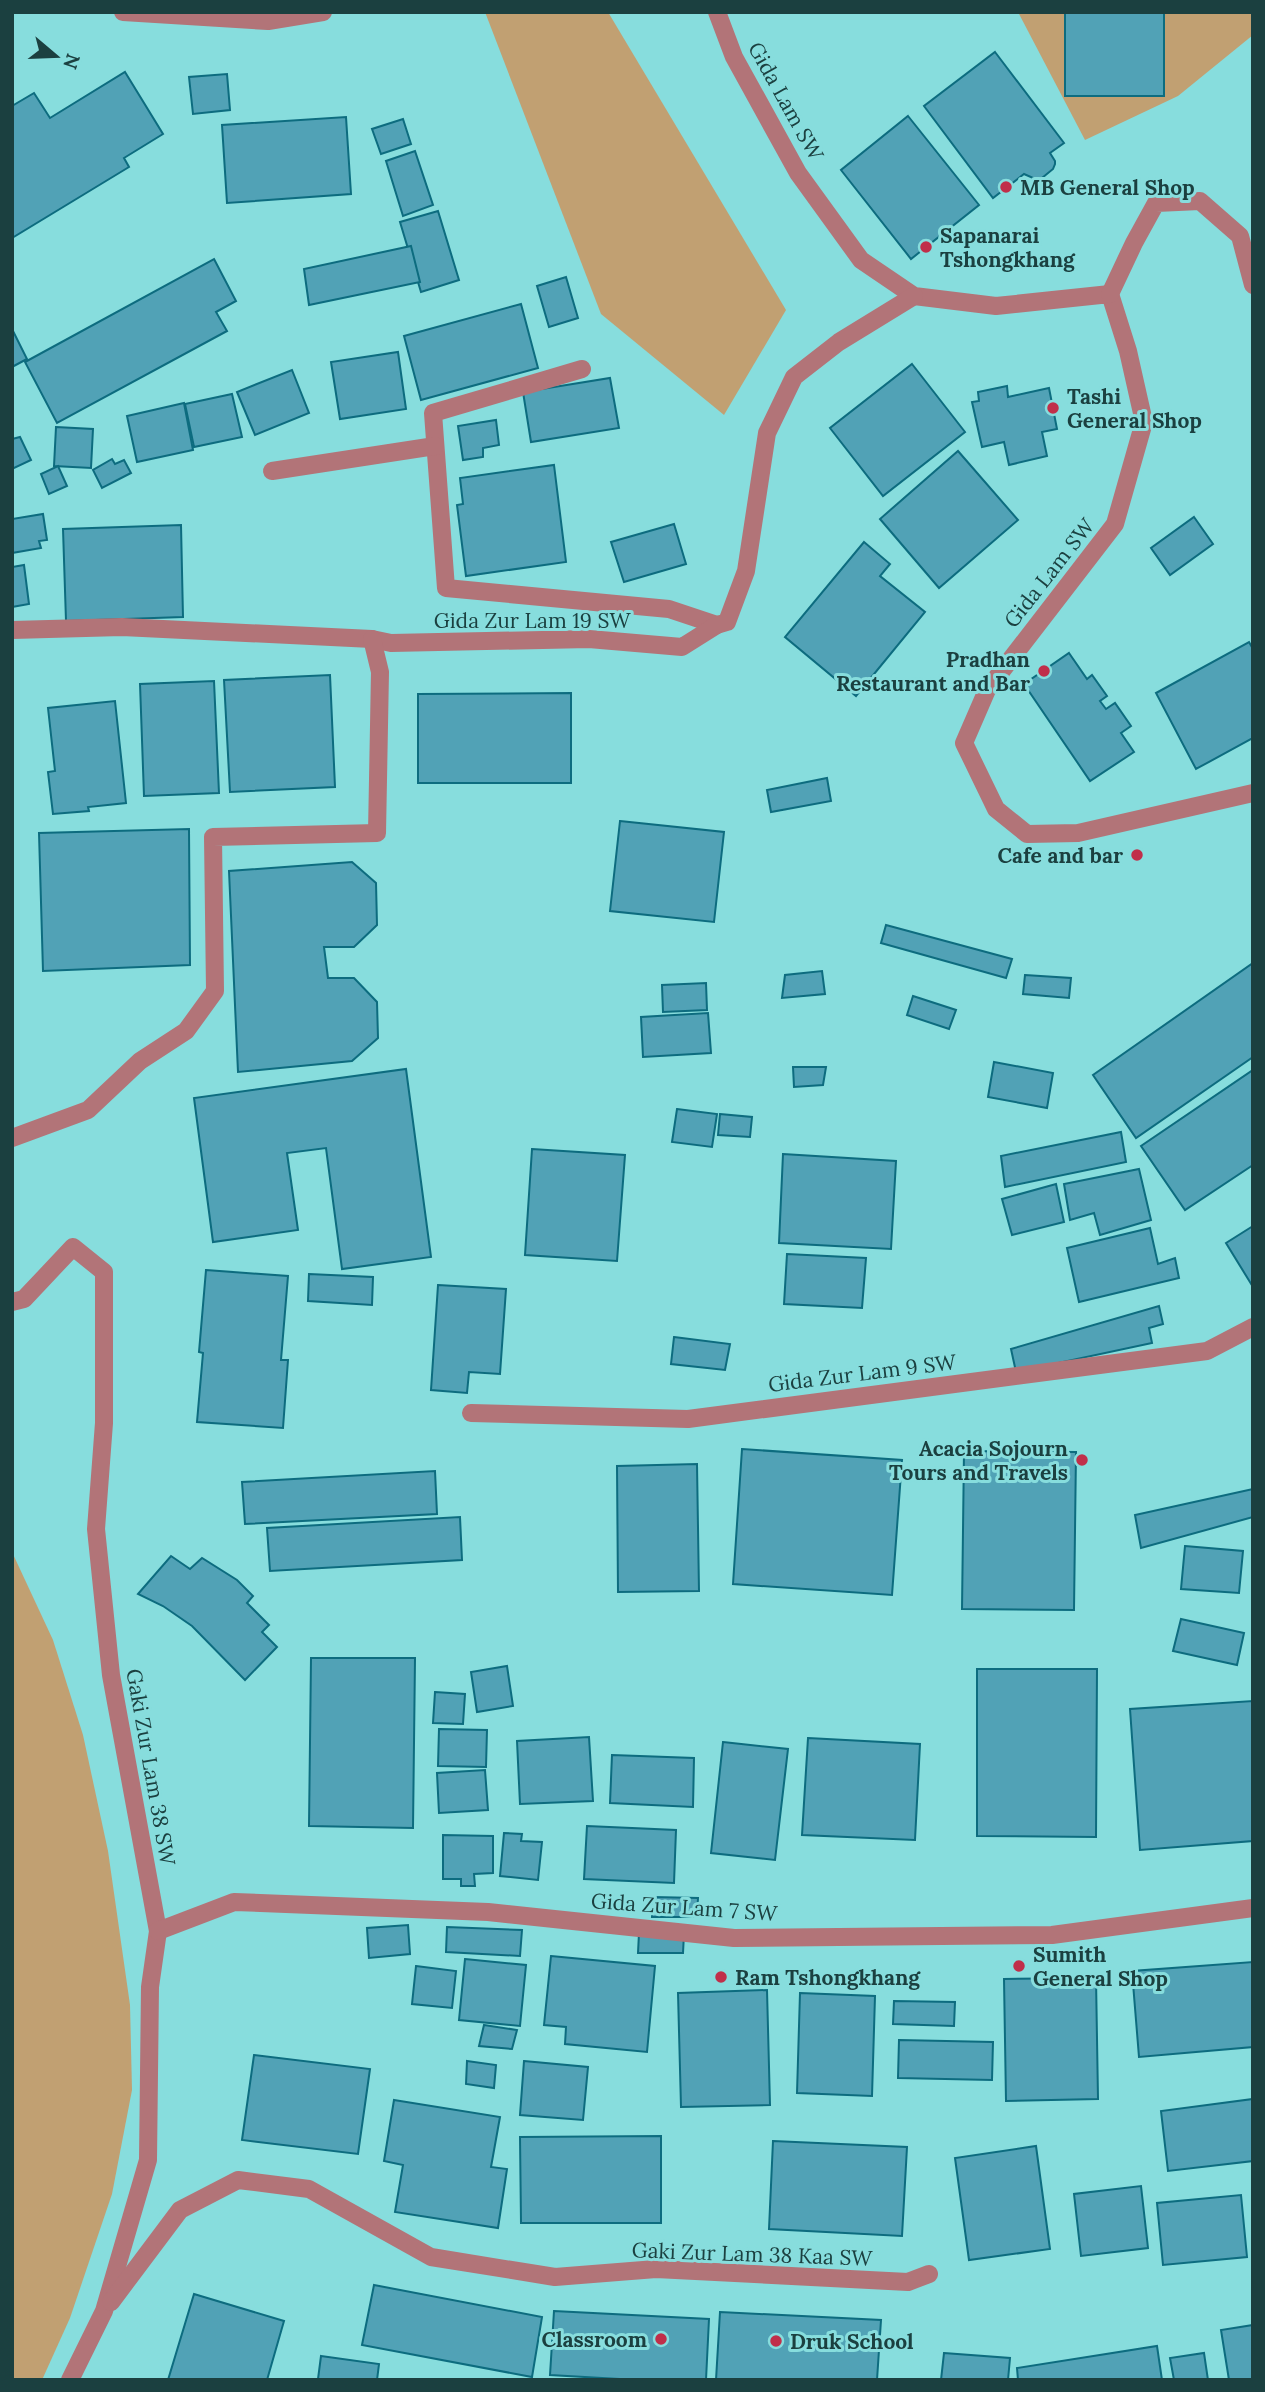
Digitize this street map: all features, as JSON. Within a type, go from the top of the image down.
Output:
[{"type":"street","points":[[123,12],[268,21],[323,12]]},
{"type":"street","name":"Gida Lam SW","points":[[717,12],[734,57],[798,173],[861,260],[914,296],[996,306],[1110,294],[1128,351],[1144,422],[1115,524],[986,690],[964,743],[996,809],[1027,834],[1078,833],[1253,793]]},
{"type":"street","points":[[1110,294],[1156,204],[1200,201],[1240,236],[1253,285]]},
{"type":"street","name":"Gida Zur Lam 19 SW","points":[[12,630],[122,627],[372,639],[391,643],[589,639],[682,647],[717,625],[727,622],[746,571],[767,433],[794,377],[839,342],[914,296]]},
{"type":"street","points":[[582,369],[433,413],[446,588],[669,609],[717,625]]},
{"type":"street","points":[[272,471],[435,446]]},
{"type":"street","points":[[12,1138],[88,1110],[140,1061],[186,1031],[215,991],[213,837],[377,833],[380,672],[372,639]]},
{"type":"street","name":"Gaki Zur Lam 38 SW","points":[[12,1302],[24,1299],[73,1247],[104,1272],[104,1423],[96,1528],[111,1675],[158,1931],[150,1987],[148,2160],[104,2311],[70,2380]]},
{"type":"street","name":"Gida Zur Lam 9 SW","points":[[471,1413],[688,1419],[1207,1351],[1253,1328]]},
{"type":"street","name":"Gida Zur Lam 7 SW","points":[[158,1931],[234,1902],[488,1912],[733,1938],[1052,1935],[1253,1908]]},
{"type":"street","name":"Gaki Zur Lam 38 Kaa SW","points":[[104,2311],[180,2210],[238,2180],[309,2189],[360,2215],[431,2257],[555,2277],[656,2270],[908,2282],[929,2274]]},
{"type":"shaded area","points":[[485,12],[608,12],[786,310],[724,415],[601,314]]},
{"type":"shaded area","points":[[1018,12],[1253,12],[1253,35],[1178,96],[1085,140]]},
{"type":"shaded area","points":[[12,1552],[53,1640],[83,1735],[108,1851],[130,2005],[132,2090],[112,2194],[70,2318],[42,2380],[12,2380]]},
{"type":"building","points":[[1065,12],[1164,12],[1164,96],[1065,96]]},
{"type":"building","points":[[995,52],[1064,143],[1050,153],[1055,164],[1042,178],[1024,174],[993,198],[924,106]]},
{"type":"building","points":[[125,72],[163,134],[124,158],[129,167],[12,238],[12,106],[34,93],[50,118]]},
{"type":"building","points":[[227,74],[230,110],[193,114],[189,77]]},
{"type":"building","points":[[908,116],[979,205],[911,259],[841,170]]},
{"type":"building","points":[[346,117],[351,194],[227,203],[222,125]]},
{"type":"building","points":[[403,119],[411,144],[381,154],[372,129]]},
{"type":"building","points":[[415,151],[433,205],[403,216],[386,161]]},
{"type":"building","points":[[438,211],[459,280],[421,292],[400,222]]},
{"type":"building","points":[[411,246],[420,282],[309,305],[304,269]]},
{"type":"building","points":[[214,259],[236,301],[216,312],[227,331],[57,423],[25,362]]},
{"type":"building","points":[[566,277],[578,318],[549,327],[537,286]]},
{"type":"building","points":[[521,304],[538,368],[421,400],[404,336]]},
{"type":"building","points":[[12,329],[27,359],[12,367]]},
{"type":"building","points":[[398,352],[406,409],[340,419],[331,362]]},
{"type":"building","points":[[912,364],[965,432],[883,496],[830,428]]},
{"type":"building","points":[[292,370],[309,413],[255,435],[237,392]]},
{"type":"building","points":[[610,378],[619,428],[531,442],[523,392]]},
{"type":"building","points":[[1007,386],[1008,397],[1049,388],[1057,429],[1042,432],[1047,456],[1009,465],[1004,442],[982,447],[972,402],[979,401],[978,392]]},
{"type":"building","points":[[232,394],[242,437],[194,447],[185,404]]},
{"type":"building","points":[[184,403],[193,450],[137,462],[127,416]]},
{"type":"building","points":[[496,420],[499,445],[483,448],[483,457],[463,460],[458,426]]},
{"type":"building","points":[[56,427],[93,429],[91,468],[54,466]]},
{"type":"building","points":[[20,437],[31,460],[12,469],[12,439]]},
{"type":"building","points":[[958,451],[1018,520],[939,588],[880,519]]},
{"type":"building","points":[[112,459],[115,464],[124,460],[131,473],[102,488],[93,470]]},
{"type":"building","points":[[554,465],[566,562],[466,576],[457,505],[463,504],[460,478]]},
{"type":"building","points":[[58,466],[67,486],[49,494],[41,474]]},
{"type":"building","points":[[43,514],[47,540],[39,541],[41,548],[12,553],[12,519]]},
{"type":"building","points":[[1194,517],[1213,544],[1170,575],[1151,548]]},
{"type":"building","points":[[674,524],[686,564],[624,582],[611,542]]},
{"type":"building","points":[[181,525],[183,617],[66,621],[63,529]]},
{"type":"building","points":[[864,542],[890,564],[880,576],[925,612],[856,696],[785,637]]},
{"type":"building","points":[[24,565],[29,604],[12,607],[12,567]]},
{"type":"building","points":[[1249,642],[1253,649],[1253,738],[1196,769],[1156,693]]},
{"type":"building","points":[[1069,653],[1087,679],[1092,675],[1107,696],[1100,701],[1106,709],[1115,703],[1131,726],[1121,733],[1134,752],[1090,781],[1024,684]]},
{"type":"building","points":[[330,675],[335,787],[230,792],[224,680]]},
{"type":"building","points":[[214,681],[219,793],[144,796],[140,684]]},
{"type":"building","points":[[571,693],[571,783],[418,783],[418,694]]},
{"type":"building","points":[[115,701],[126,803],[88,807],[89,811],[53,814],[48,772],[55,771],[48,708]]},
{"type":"building","points":[[827,778],[831,801],[771,812],[767,790]]},
{"type":"building","points":[[620,821],[724,832],[714,922],[610,911]]},
{"type":"building","points":[[189,829],[190,965],[43,971],[39,833]]},
{"type":"building","points":[[352,862],[376,883],[377,925],[354,947],[324,947],[328,978],[354,978],[377,1002],[378,1038],[352,1061],[238,1072],[229,871]]},
{"type":"building","points":[[886,925],[1012,959],[1006,978],[881,943]]},
{"type":"building","points":[[1253,963],[1253,1057],[1136,1138],[1093,1075]]},
{"type":"building","points":[[822,971],[825,994],[782,998],[785,975]]},
{"type":"building","points":[[1025,975],[1071,978],[1069,998],[1023,994]]},
{"type":"building","points":[[706,983],[707,1010],[663,1012],[662,985]]},
{"type":"building","points":[[913,996],[956,1010],[949,1029],[907,1015]]},
{"type":"building","points":[[708,1013],[711,1053],[643,1057],[641,1017]]},
{"type":"building","points":[[994,1062],[1053,1073],[1047,1108],[988,1097]]},
{"type":"building","points":[[793,1067],[826,1067],[823,1085],[794,1087]]},
{"type":"building","points":[[406,1069],[431,1257],[342,1269],[326,1148],[287,1153],[298,1230],[213,1242],[194,1098]]},
{"type":"building","points":[[1253,1070],[1253,1165],[1185,1210],[1141,1146]]},
{"type":"building","points":[[677,1109],[717,1114],[712,1147],[672,1142]]},
{"type":"building","points":[[720,1114],[752,1117],[750,1137],[718,1135]]},
{"type":"building","points":[[1121,1132],[1126,1162],[1005,1187],[1001,1156]]},
{"type":"building","points":[[532,1149],[625,1155],[617,1261],[525,1255]]},
{"type":"building","points":[[783,1154],[896,1161],[891,1249],[779,1243]]},
{"type":"building","points":[[1139,1169],[1151,1220],[1100,1235],[1094,1213],[1070,1220],[1064,1184]]},
{"type":"building","points":[[1056,1184],[1064,1222],[1012,1235],[1002,1199]]},
{"type":"building","points":[[1253,1226],[1253,1287],[1226,1243]]},
{"type":"building","points":[[1150,1228],[1158,1264],[1175,1258],[1179,1278],[1079,1302],[1067,1248]]},
{"type":"building","points":[[787,1254],[866,1258],[862,1308],[784,1304]]},
{"type":"building","points":[[206,1270],[288,1276],[281,1360],[288,1360],[283,1428],[197,1422],[203,1353],[199,1352]]},
{"type":"building","points":[[309,1274],[373,1277],[372,1305],[308,1301]]},
{"type":"building","points":[[438,1285],[506,1289],[500,1374],[469,1372],[467,1393],[431,1390]]},
{"type":"building","points":[[1159,1306],[1163,1324],[1149,1328],[1152,1343],[1016,1372],[1011,1349]]},
{"type":"building","points":[[674,1337],[730,1344],[725,1370],[671,1364]]},
{"type":"building","points":[[742,1449],[902,1460],[892,1595],[733,1584]]},
{"type":"building","points":[[964,1451],[1076,1452],[1074,1610],[962,1609]]},
{"type":"building","points":[[697,1464],[699,1591],[618,1592],[617,1466]]},
{"type":"building","points":[[435,1471],[437,1514],[245,1524],[242,1482]]},
{"type":"building","points":[[1253,1489],[1253,1517],[1141,1548],[1135,1515]]},
{"type":"building","points":[[460,1517],[462,1560],[270,1571],[267,1528]]},
{"type":"building","points":[[1185,1546],[1243,1551],[1239,1593],[1181,1589]]},
{"type":"building","points":[[171,1556],[190,1569],[202,1558],[237,1580],[253,1596],[247,1603],[269,1625],[262,1632],[277,1647],[245,1680],[192,1626],[163,1606],[138,1594]]},
{"type":"building","points":[[1181,1619],[1244,1633],[1237,1665],[1173,1651]]},
{"type":"building","points":[[311,1658],[415,1658],[413,1828],[309,1826]]},
{"type":"building","points":[[507,1666],[513,1706],[477,1712],[471,1672]]},
{"type":"building","points":[[977,1669],[1097,1669],[1096,1837],[977,1836]]},
{"type":"building","points":[[435,1692],[465,1694],[463,1724],[433,1723]]},
{"type":"building","points":[[1253,1701],[1253,1841],[1140,1850],[1130,1709]]},
{"type":"building","points":[[439,1729],[487,1730],[486,1767],[438,1766]]},
{"type":"building","points":[[589,1737],[593,1801],[520,1804],[517,1741]]},
{"type":"building","points":[[808,1738],[920,1744],[915,1840],[802,1835]]},
{"type":"building","points":[[723,1742],[788,1749],[775,1860],[711,1853]]},
{"type":"building","points":[[612,1755],[694,1758],[693,1807],[610,1803]]},
{"type":"building","points":[[485,1770],[488,1810],[439,1813],[437,1773]]},
{"type":"building","points":[[587,1826],[676,1830],[674,1883],[584,1879]]},
{"type":"building","points":[[504,1833],[522,1834],[521,1841],[542,1842],[538,1880],[500,1876]]},
{"type":"building","points":[[443,1835],[493,1836],[493,1873],[474,1874],[475,1886],[461,1886],[461,1879],[443,1879]]},
{"type":"building","points":[[653,1897],[698,1898],[697,1917],[652,1917]]},
{"type":"building","points":[[408,1925],[410,1954],[369,1958],[367,1928]]},
{"type":"building","points":[[447,1927],[522,1930],[520,1956],[446,1952]]},
{"type":"building","points":[[639,1933],[684,1934],[683,1953],[638,1953]]},
{"type":"building","points":[[551,1956],[655,1966],[647,2052],[565,2044],[566,2027],[544,2025]]},
{"type":"building","points":[[465,1959],[526,1965],[520,2026],[459,2020]]},
{"type":"building","points":[[1253,1962],[1253,2047],[1139,2057],[1132,1971]]},
{"type":"building","points":[[416,1966],[456,1971],[452,2008],[412,2004]]},
{"type":"building","points":[[1096,1978],[1098,2099],[1006,2101],[1004,1979]]},
{"type":"building","points":[[767,1990],[770,2105],[681,2107],[678,1993]]},
{"type":"building","points":[[800,1993],[875,1996],[872,2096],[797,2093]]},
{"type":"building","points":[[894,2001],[955,2002],[954,2026],[893,2024]]},
{"type":"building","points":[[484,2025],[517,2030],[512,2049],[479,2046]]},
{"type":"building","points":[[899,2040],[993,2042],[992,2080],[898,2078]]},
{"type":"building","points":[[254,2055],[370,2069],[358,2154],[242,2140]]},
{"type":"building","points":[[467,2061],[496,2065],[494,2088],[466,2084]]},
{"type":"building","points":[[524,2061],[588,2067],[583,2120],[520,2115]]},
{"type":"building","points":[[1253,2099],[1253,2161],[1168,2171],[1161,2111]]},
{"type":"building","points":[[394,2100],[500,2117],[491,2167],[507,2169],[498,2228],[395,2212],[403,2165],[384,2161]]},
{"type":"building","points":[[661,2136],[661,2223],[521,2223],[520,2137]]},
{"type":"building","points":[[773,2141],[907,2147],[902,2236],[769,2229]]},
{"type":"building","points":[[1036,2146],[1050,2249],[969,2260],[955,2158]]},
{"type":"building","points":[[1141,2186],[1148,2248],[1081,2256],[1074,2194]]},
{"type":"building","points":[[1241,2195],[1247,2257],[1163,2265],[1157,2203]]},
{"type":"building","points":[[374,2285],[542,2317],[532,2377],[362,2345]]},
{"type":"building","points":[[194,2294],[284,2321],[267,2380],[168,2380]]},
{"type":"building","points":[[554,2311],[709,2319],[706,2380],[637,2380],[550,2375]]},
{"type":"building","points":[[720,2312],[881,2320],[877,2380],[716,2380]]},
{"type":"building","points":[[1253,2325],[1253,2380],[1229,2380],[1221,2330]]},
{"type":"building","points":[[1157,2346],[1162,2380],[1018,2380],[1017,2368]]},
{"type":"building","points":[[944,2353],[1010,2358],[1008,2380],[941,2380]]},
{"type":"building","points":[[1204,2353],[1208,2380],[1174,2380],[1170,2358]]},
{"type":"building","points":[[321,2356],[379,2364],[377,2380],[318,2379]]},
{"type":"place","name":"MB General Shop","points":[[1006,187]]},
{"type":"place","name":"Sapanarai Tshongkhang","points":[[926,247]]},
{"type":"place","name":"Tashi General Shop","points":[[1053,408]]},
{"type":"place","name":"Pradhan Restaurant and Bar","points":[[1044,671]]},
{"type":"place","name":"Cafe and bar","points":[[1137,855]]},
{"type":"place","name":"Acacia Sojourn Tours and Travels","points":[[1082,1460]]},
{"type":"place","name":"Sumith General Shop","points":[[1019,1966]]},
{"type":"place","name":"Ram Tshongkhang","points":[[721,1977]]},
{"type":"place","name":"Classroom","points":[[661,2339]]},
{"type":"place","name":"Druk School","points":[[776,2341]]}]
